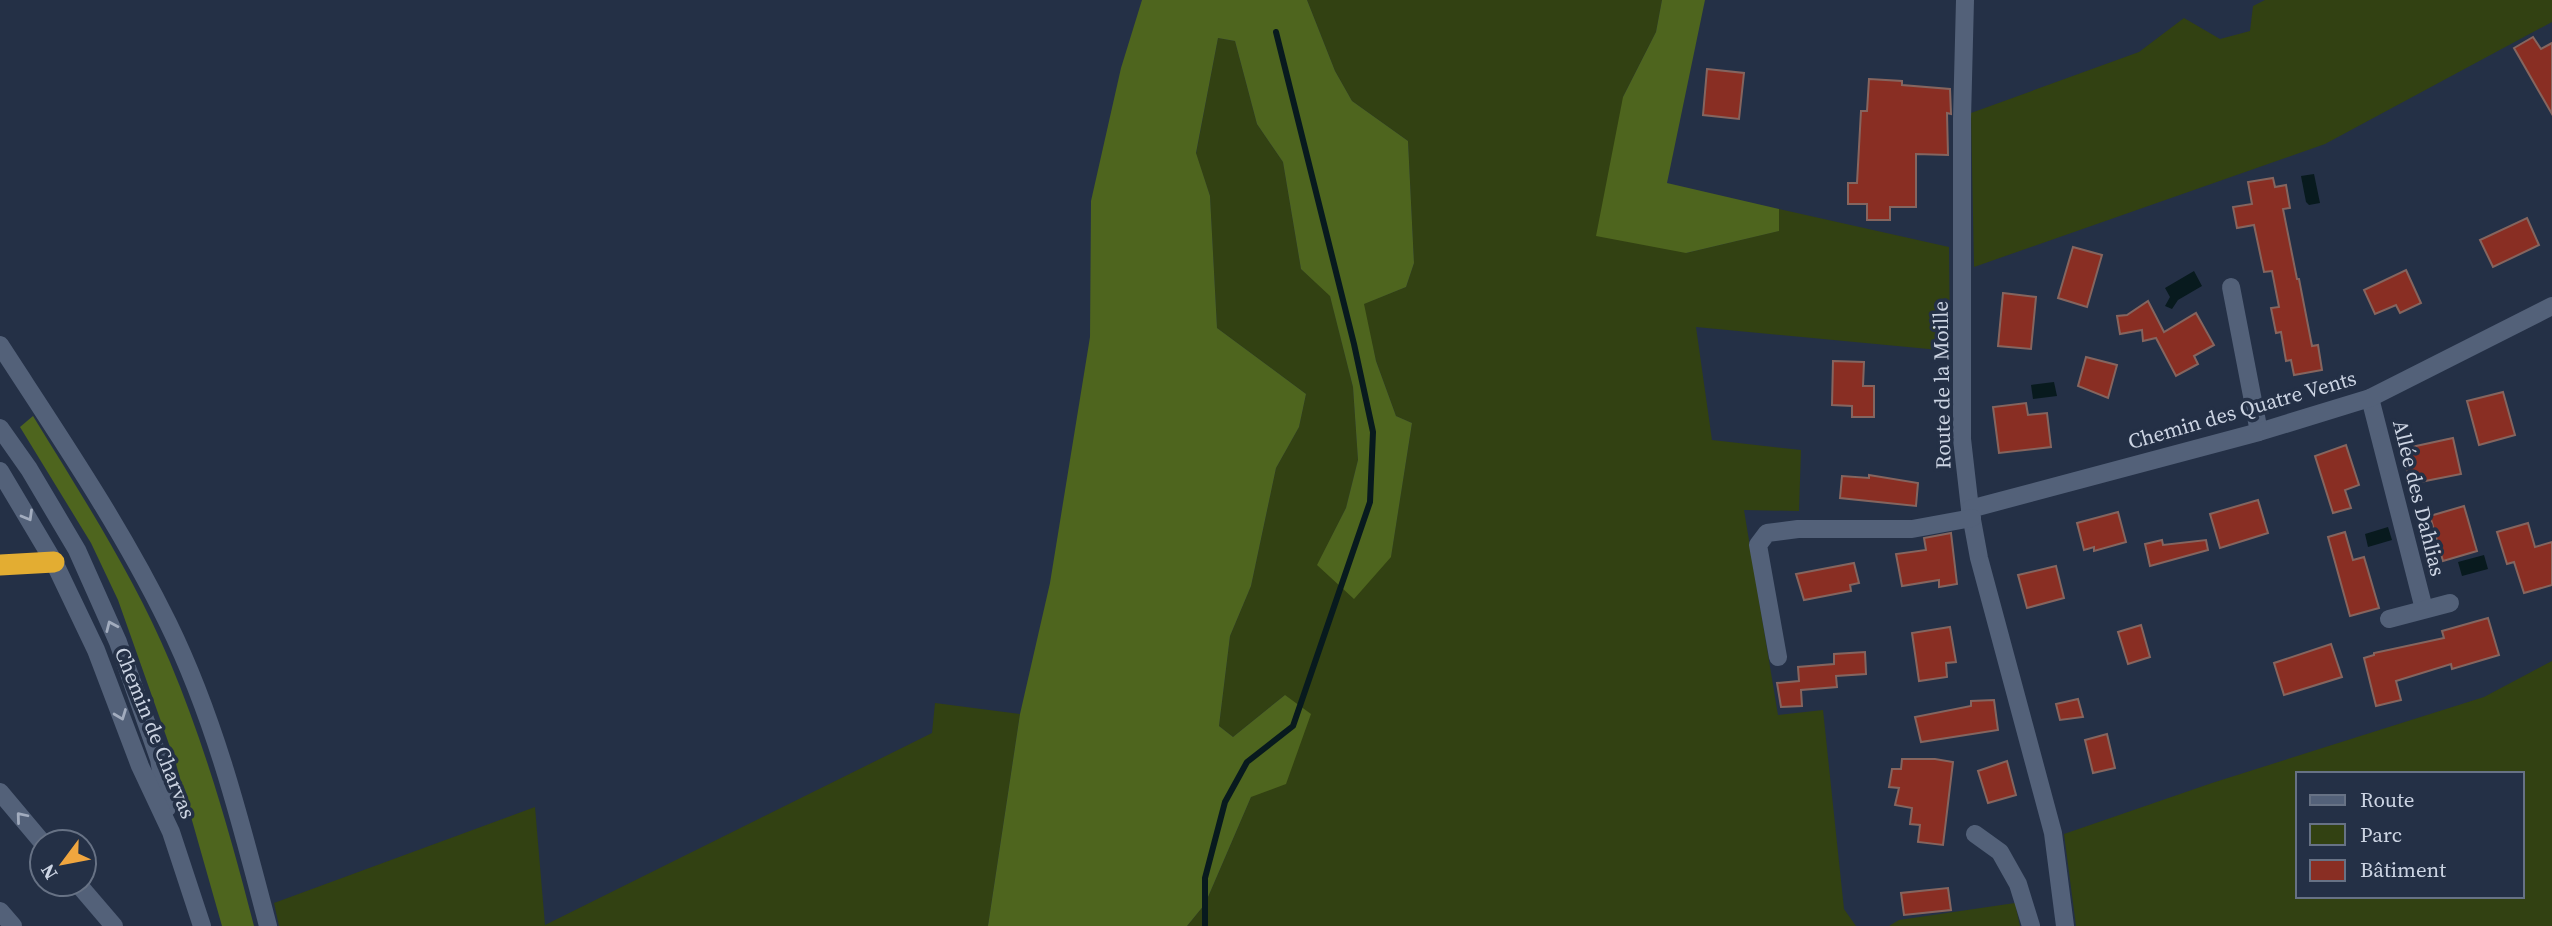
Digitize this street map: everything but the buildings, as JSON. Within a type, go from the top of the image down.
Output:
[{"type":"highway","points":[[0,565],[54,562]]},
{"type":"street","name":"Route de la Moille","points":[[1965,0],[1962,119],[1962,439],[1979,558],[2053,833],[2065,926]]},
{"type":"street","points":[[2231,287],[2259,432]]},
{"type":"street","name":"Chemin des Quatre Vents","points":[[1778,657],[1758,545],[1767,533],[1798,530],[1912,529],[2259,432],[2370,398],[2552,306]]},
{"type":"street","points":[[0,345],[89,481],[140,568],[169,625],[216,741],[268,926]]},
{"type":"street","name":"Allée des Dahlias","points":[[2370,398],[2424,608]]},
{"type":"street","points":[[0,428],[29,468],[77,550],[118,642],[159,759],[171,832]]},
{"type":"street","name":"Chemin de Charvas","points":[[0,471],[54,562],[96,650],[140,766],[171,832],[202,926]]},
{"type":"street","name":"Allée des Dahlias","points":[[2389,619],[2450,603]]},
{"type":"street","points":[[0,792],[30,828]]},
{"type":"street","points":[[1975,834],[2000,852],[2018,884],[2031,926]]},
{"type":"street","points":[[90,898],[114,926]]},
{"type":"street","points":[[0,911],[13,926]]},
{"type":"green space","points":[[1142,0],[1307,0],[1335,71],[1352,101],[1408,141],[1414,263],[1406,287],[1364,304],[1376,361],[1396,416],[1412,423],[1391,557],[1354,599],[1317,565],[1346,508],[1358,460],[1353,387],[1330,296],[1301,269],[1283,162],[1257,124],[1235,41],[1218,38],[1196,153],[1210,196],[1217,328],[1306,394],[1299,427],[1276,468],[1251,586],[1230,636],[1219,726],[1233,737],[1285,695],[1311,714],[1286,784],[1251,797],[1205,904],[1187,926],[988,926],[1020,714],[1050,583],[1090,337],[1091,201],[1121,68]]},
{"type":"green space","points":[[1307,0],[1662,0],[1656,32],[1623,97],[1686,253],[1778,231],[1779,209],[1949,247],[1950,351],[1696,327],[1712,440],[1801,450],[1799,511],[1744,510],[1778,715],[1823,710],[1844,909],[1856,926],[1187,926],[1205,904],[1251,797],[1285,695],[1233,737],[1219,726],[1230,636],[1251,586],[1276,468],[1299,427],[1306,394],[1217,328],[1210,196],[1196,154],[1218,38],[1235,41],[1257,124],[1283,162],[1301,269],[1330,295],[1353,387],[1358,460],[1346,508],[1318,564],[1391,556],[1412,423],[1396,416],[1376,361],[1363,304],[1406,287],[1414,263],[1408,141],[1352,101],[1335,71]]},
{"type":"green space","points":[[1662,0],[1705,0],[1667,183],[1779,209],[1779,231],[1686,253],[1596,236],[1623,97],[1656,32]]},
{"type":"green space","points":[[2265,0],[2552,0],[2552,22],[2325,144],[1974,267],[1971,113],[2139,52],[2184,18],[2220,39],[2250,31],[2253,6]]},
{"type":"green space","points":[[33,416],[124,567],[170,662],[217,793],[254,926],[222,926],[176,764],[118,600],[91,543],[20,427]]},
{"type":"green space","points":[[2552,661],[2552,926],[2076,926],[2064,834],[2212,783],[2484,697]]},
{"type":"green space","points":[[935,703],[1020,714],[988,926],[279,926],[274,903],[535,807],[545,925],[932,733]]},
{"type":"green space","points":[[2015,903],[2020,926],[1889,926],[1899,920]]},
{"type":"shaded area","points":[[2314,174],[2320,203],[2309,205],[2301,176]]},
{"type":"shaded area","points":[[2194,271],[2202,286],[2178,300],[2172,309],[2165,306],[2170,297],[2165,288]]},
{"type":"shaded area","points":[[2054,382],[2057,396],[2033,399],[2031,385]]},
{"type":"shaded area","points":[[2388,527],[2392,540],[2368,547],[2365,534]]},
{"type":"shaded area","points":[[2484,555],[2488,569],[2462,576],[2458,562]]},
{"type":"waterway","points":[[1205,926],[1205,878],[1225,802],[1247,762],[1293,726],[1370,502],[1373,432],[1354,344],[1276,32]]}]
